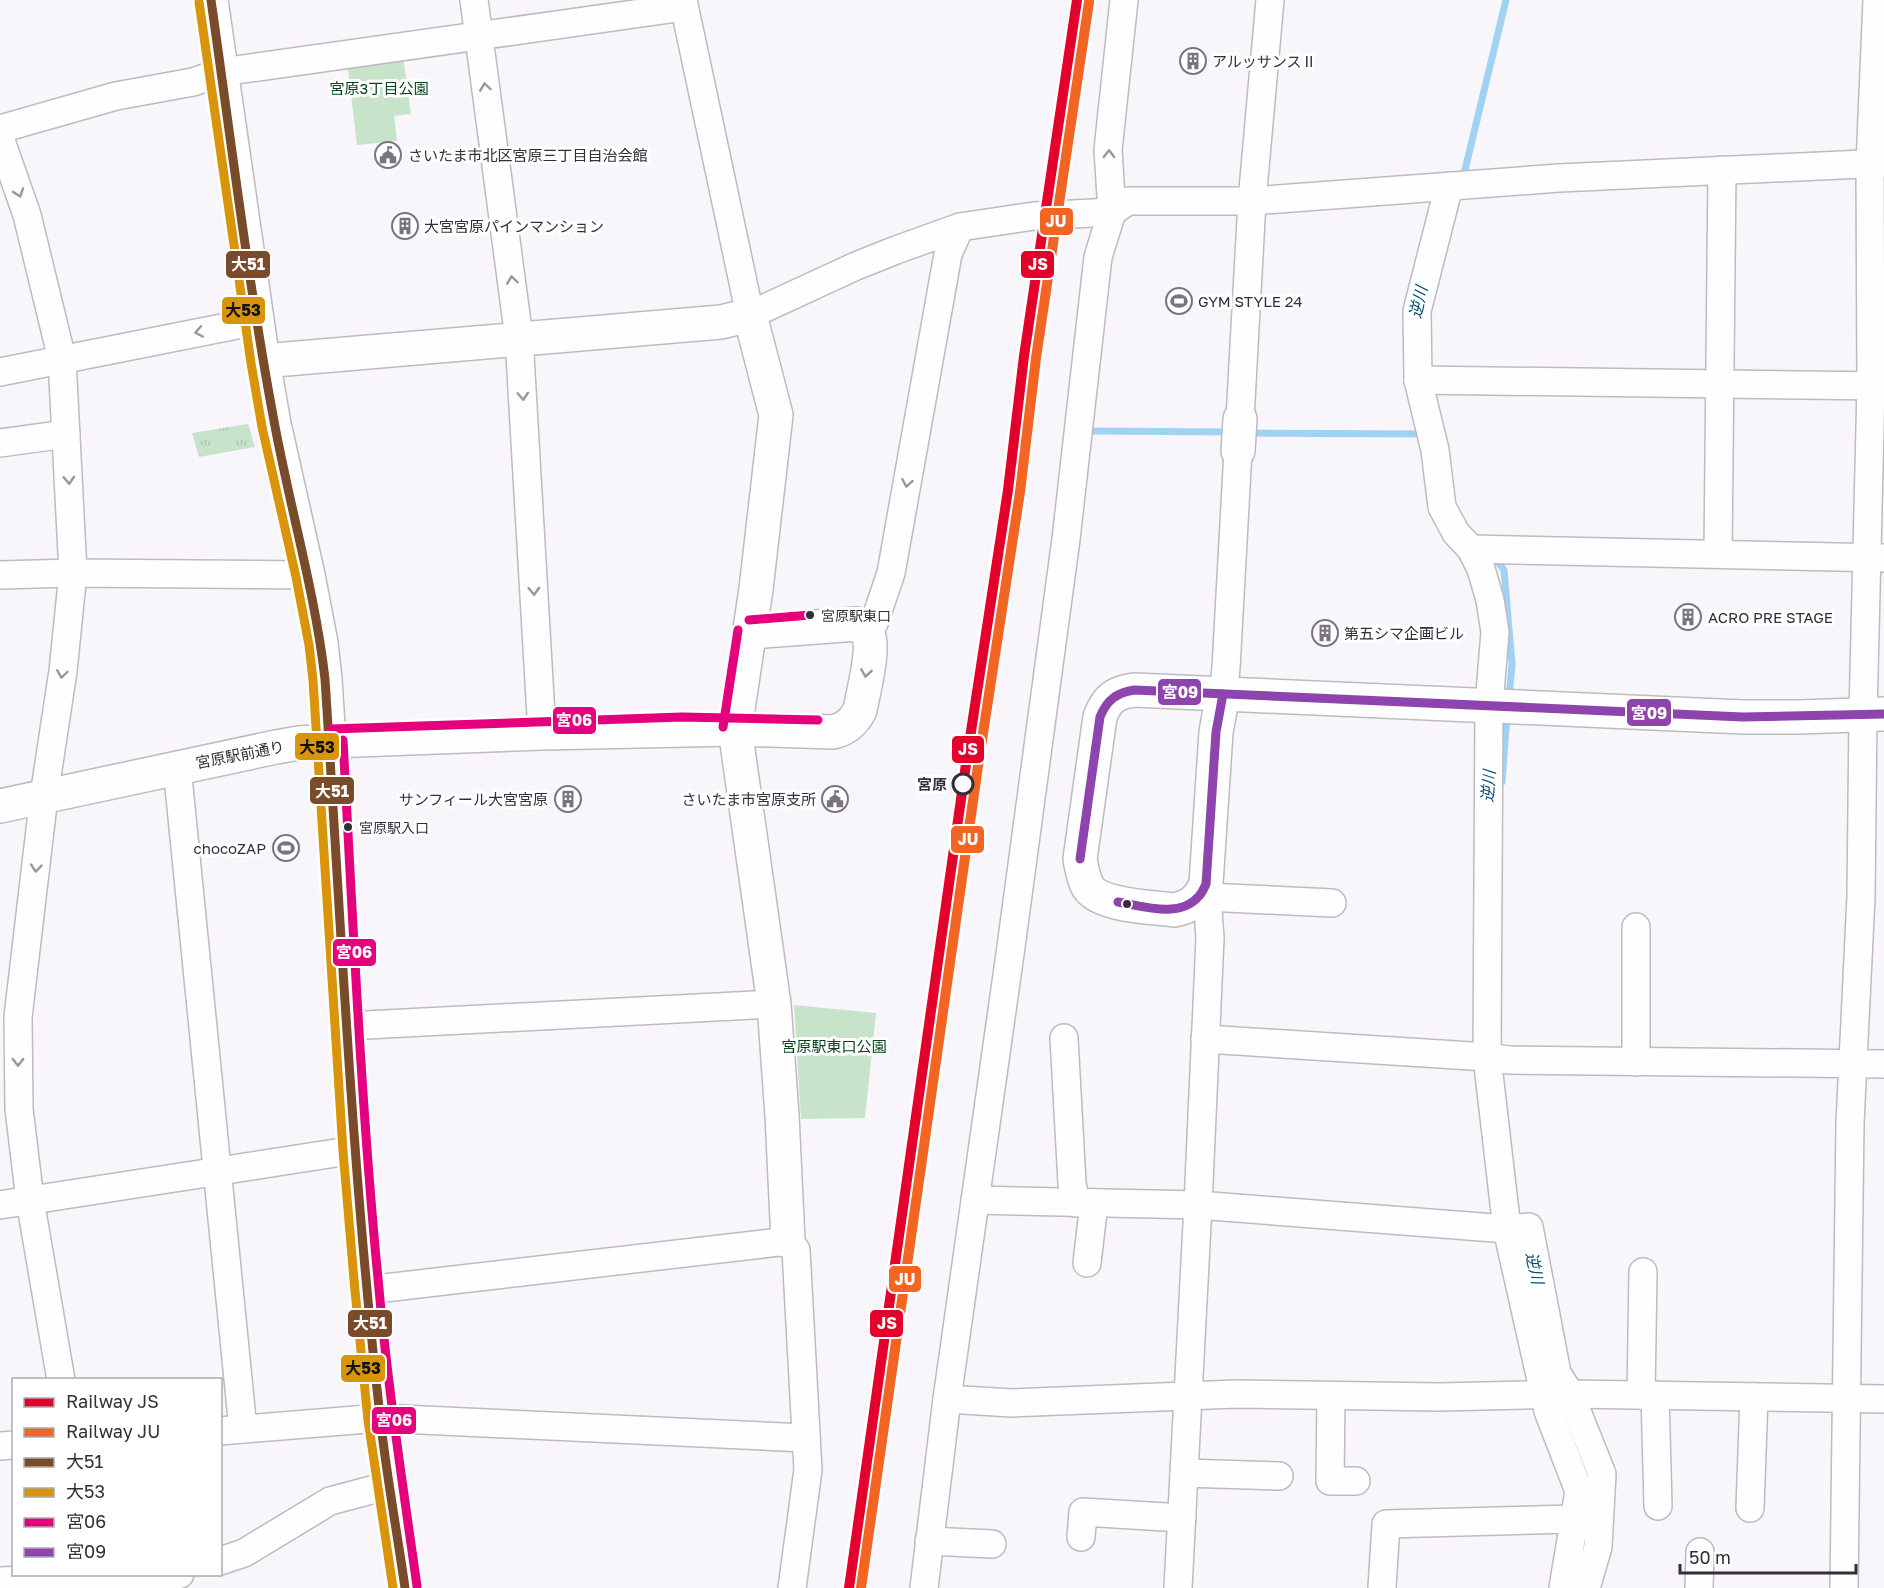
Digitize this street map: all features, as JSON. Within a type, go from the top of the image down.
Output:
[{"type":"street","points":[[211,0],[263,361],[274,424],[321,644],[331,741],[355,1150],[367,1290],[380,1418],[405,1588]]},
{"type":"street","points":[[474,0],[519,338],[542,733]]},
{"type":"street","points":[[924,1588],[946,1399],[1014,932],[1066,539],[1098,257],[1112,212],[1108,150],[1124,0]]},
{"type":"street","points":[[1178,1588],[1210,938],[1202,903],[1216,732],[1226,668],[1252,201],[1270,0]]},
{"type":"street","points":[[1844,1588],[1850,1123],[1873,714],[1878,386],[1877,0]]},
{"type":"street","points":[[0,129],[116,96],[193,82],[222,72],[684,3],[750,315],[776,415],[750,632],[735,729],[774,1004],[788,1241],[796,1250],[808,1470],[792,1588]]},
{"type":"street","points":[[0,138],[27,215],[62,359],[73,573],[63,671],[9,1014],[30,1200],[62,1378]]},
{"type":"street","points":[[263,361],[721,322],[750,315],[866,262],[960,228],[1034,216],[1112,212],[1128,201],[1252,201],[1559,178],[1877,164]]},
{"type":"street","points":[[1718,554],[1722,171]]},
{"type":"street","points":[[1458,185],[1418,311],[1442,507],[1456,533],[1472,549],[1481,569],[1490,600],[1501,705],[1495,1058],[1515,1228],[1556,1394],[1602,1474],[1598,1547],[1586,1588]]},
{"type":"street","points":[[750,632],[857,624],[867,633],[874,623],[891,573],[948,254],[960,228]]},
{"type":"street","points":[[0,372],[257,321]]},
{"type":"street","points":[[1427,380],[1878,386]]},
{"type":"street","points":[[0,443],[66,434]]},
{"type":"street","points":[[1472,549],[1876,557]]},
{"type":"street","points":[[0,575],[73,573],[308,575]]},
{"type":"street","name":"宮原駅前通り","points":[[0,806],[299,743],[542,733],[735,729],[833,732],[848,725],[856,718],[860,710],[870,650],[867,633]]},
{"type":"street","points":[[1332,903],[1202,903],[1174,910],[1101,898],[1089,889],[1083,876],[1080,859],[1097,730],[1105,704],[1119,693],[1134,690],[1743,717],[1873,714]]},
{"type":"street","points":[[177,767],[217,1171],[232,1430],[380,1418],[806,1438]]},
{"type":"street","points":[[1636,927],[1636,1062]]},
{"type":"street","points":[[347,1026],[774,1004]]},
{"type":"street","points":[[1064,1038],[1072,1183],[1085,1203],[1087,1263]]},
{"type":"street","points":[[1205,1039],[1495,1058],[1636,1062],[1884,1064]]},
{"type":"street","points":[[0,1205],[355,1150]]},
{"type":"street","points":[[975,1200],[1198,1205],[1515,1228]]},
{"type":"street","points":[[367,1290],[788,1241]]},
{"type":"street","points":[[1643,1272],[1648,1395],[1658,1506]]},
{"type":"street","points":[[946,1399],[1011,1403],[1236,1394],[1439,1397],[1556,1394],[1884,1400]]},
{"type":"street","points":[[1556,1394],[1548,1411],[1579,1491],[1563,1588]]},
{"type":"street","points":[[1331,1396],[1330,1481],[1356,1480]]},
{"type":"street","points":[[1750,1508],[1754,1397]]},
{"type":"street","points":[[1184,1473],[1279,1476]]},
{"type":"street","points":[[222,1560],[244,1553],[330,1501],[390,1485]]},
{"type":"street","points":[[1081,1537],[1083,1512],[1182,1518]]},
{"type":"street","points":[[1382,1588],[1386,1524],[1574,1519]]},
{"type":"street","points":[[929,1541],[992,1544]]},
{"type":"street","points":[[1699,1588],[1700,1551]]},
{"type":"street","points":[[0,1581],[98,1582],[165,1580],[177,1576]]},
{"type":"green space","name":"宮原3丁目公園","points":[[403,56],[411,114],[394,116],[397,141],[357,145],[347,62]]},
{"type":"green space","points":[[248,424],[255,447],[199,457],[192,433]]},
{"type":"green space","name":"宮原駅東口公園","points":[[794,1005],[876,1013],[865,1118],[801,1119]]},
{"type":"waterway","name":"逆川","points":[[1463,178],[1506,0]]},
{"type":"waterway","points":[[1094,431],[1229,432]]},
{"type":"waterway","points":[[1246,433],[1424,434]]},
{"type":"waterway","name":"逆川","points":[[1494,557],[1504,570],[1512,664],[1509,698]]},
{"type":"waterway","name":"逆川","points":[[1502,782],[1507,715]]},
{"type":"railway","points":[[1071,123],[1080,25],[1080,0]]},
{"type":"rail line","name":"JS","points":[[849,1588],[966,764],[1008,490],[1024,356],[1077,0]]},
{"type":"rail line","name":"JU","points":[[861,1588],[978,766],[1020,492],[1036,358],[1089,2]]},
{"type":"transit line","name":"大51","points":[[211,0],[265,369],[280,453],[309,582],[325,679],[348,1048],[370,1324],[382,1437],[405,1588]]},
{"type":"transit line","name":"大53","points":[[199,2],[251,363],[262,427],[309,645],[343,1151],[355,1291],[368,1420],[393,1588]]},
{"type":"transit line","name":"宮06","points":[[749,620],[810,615]]},
{"type":"transit line","name":"宮06","points":[[723,727],[738,630]]},
{"type":"transit line","name":"宮09","points":[[1080,859],[1100,717],[1113,698],[1134,690],[1743,717],[1884,714]]},
{"type":"transit line","name":"宮09","points":[[1118,902],[1150,908],[1172,909],[1191,903],[1204,889],[1216,732],[1223,694]]},
{"type":"transit line","name":"宮06","points":[[331,729],[682,717],[818,720]]},
{"type":"transit line","name":"宮06","points":[[343,740],[367,1152],[387,1363],[417,1586]]},
{"type":"place","name":"アルッサンスⅡ","points":[[1193,61]]},
{"type":"place","name":"さいたま市北区宮原三丁目自治会館","points":[[388,155]]},
{"type":"place","name":"大宮宮原パインマンション","points":[[405,226]]},
{"type":"place","name":"GYM STYLE 24","points":[[1179,301]]},
{"type":"place","name":"宮原駅東口","points":[[810,615]]},
{"type":"place","name":"ACRO PRE STAGE","points":[[1688,617]]},
{"type":"place","name":"第五シマ企画ビル","points":[[1325,633]]},
{"type":"place","name":"宮原","points":[[963,784]]},
{"type":"place","name":"サンフィール大宮宮原","points":[[568,799]]},
{"type":"place","name":"さいたま市宮原支所","points":[[835,799]]},
{"type":"place","name":"宮原駅入口","points":[[348,827]]},
{"type":"place","name":"chocoZAP","points":[[286,848]]}]
